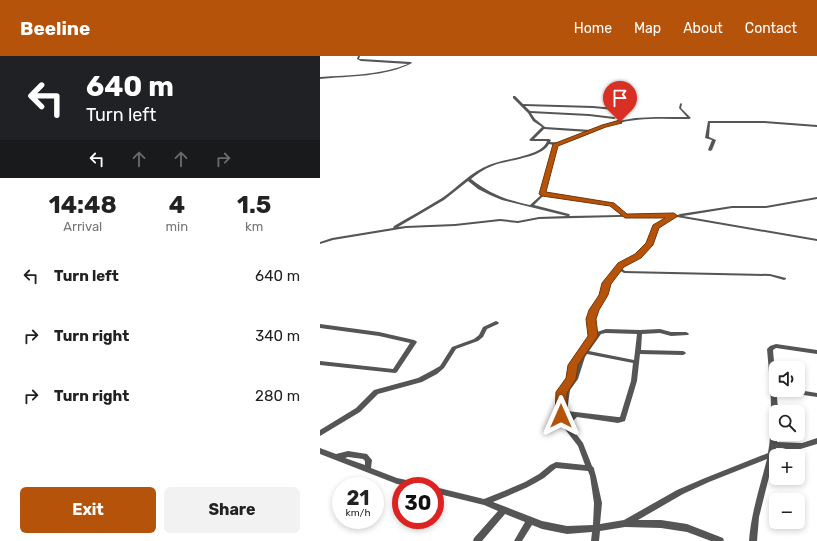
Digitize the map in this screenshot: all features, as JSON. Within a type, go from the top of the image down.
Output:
[{"type":"street","points":[[320,78],[368,74],[395,68],[411,62],[361,60],[358,59],[359,56]]},
{"type":"street","points":[[514,97],[529,112],[533,119],[544,128],[592,131]]},
{"type":"street","points":[[544,128],[531,140],[549,140],[548,143],[555,145],[629,119],[689,118],[680,108],[681,104]]},
{"type":"street","points":[[522,105],[593,107],[625,110]]},
{"type":"street","points":[[529,112],[589,115],[614,118]]},
{"type":"street","points":[[710,150],[714,140],[707,138],[709,122],[764,122],[817,126]]},
{"type":"street","points":[[391,229],[443,199],[491,165],[539,152],[548,143]]},
{"type":"street","points":[[531,206],[542,194],[555,145]]},
{"type":"street","points":[[468,180],[503,200],[573,217]]},
{"type":"street","points":[[542,194],[612,204],[625,216]]},
{"type":"street","points":[[320,243],[332,239],[391,229],[500,220],[518,222],[532,218],[676,216],[732,207],[769,207],[817,198]]},
{"type":"street","points":[[595,541],[598,503],[591,468],[581,445],[563,422],[562,392],[571,379],[573,365],[594,333],[591,322],[594,310],[603,295],[607,283],[624,263],[638,256],[652,241],[655,228],[676,216],[817,240]]},
{"type":"street","points":[[619,268],[624,272],[770,275],[784,279]]},
{"type":"street","points":[[320,433],[358,410],[376,392],[420,380],[439,369],[454,348],[476,340],[481,336],[485,328],[496,323]]},
{"type":"street","points":[[320,326],[414,342],[395,371],[320,363]]},
{"type":"street","points":[[563,413],[567,390],[575,379],[577,368],[586,352],[601,332],[660,331],[671,334],[686,334]]},
{"type":"street","points":[[563,413],[618,420],[623,419],[634,381],[640,332]]},
{"type":"street","points":[[773,361],[772,347],[817,352]]},
{"type":"street","points":[[586,352],[636,362]]},
{"type":"street","points":[[638,352],[683,353]]},
{"type":"street","points":[[805,393],[817,395]]},
{"type":"street","points":[[772,449],[774,397]]},
{"type":"street","points":[[568,427],[570,420],[576,415]]},
{"type":"street","points":[[793,449],[817,441]]},
{"type":"street","points":[[773,445],[817,446]]},
{"type":"street","points":[[320,451],[368,468],[392,479]]},
{"type":"street","points":[[337,457],[348,454],[365,456],[369,460],[368,468]]},
{"type":"street","points":[[625,523],[680,492],[769,457]]},
{"type":"street","points":[[752,541],[758,505],[769,464]]},
{"type":"street","points":[[484,502],[522,487],[542,475],[553,466],[558,465],[573,468],[591,468]]},
{"type":"street","points":[[444,492],[484,502],[530,521],[567,530],[597,528],[625,523],[661,524],[687,528],[720,541]]},
{"type":"street","points":[[477,541],[503,511]]},
{"type":"street","points":[[518,541],[530,521]]},
{"type":"route","points":[[561,416],[562,392],[572,377],[573,365],[593,336],[594,333],[591,319],[594,310],[603,295],[607,283],[621,265],[638,256],[642,250],[650,244],[655,228],[674,216],[625,216],[612,204],[542,194],[548,178],[548,171],[555,145],[604,126],[620,122]]}]
